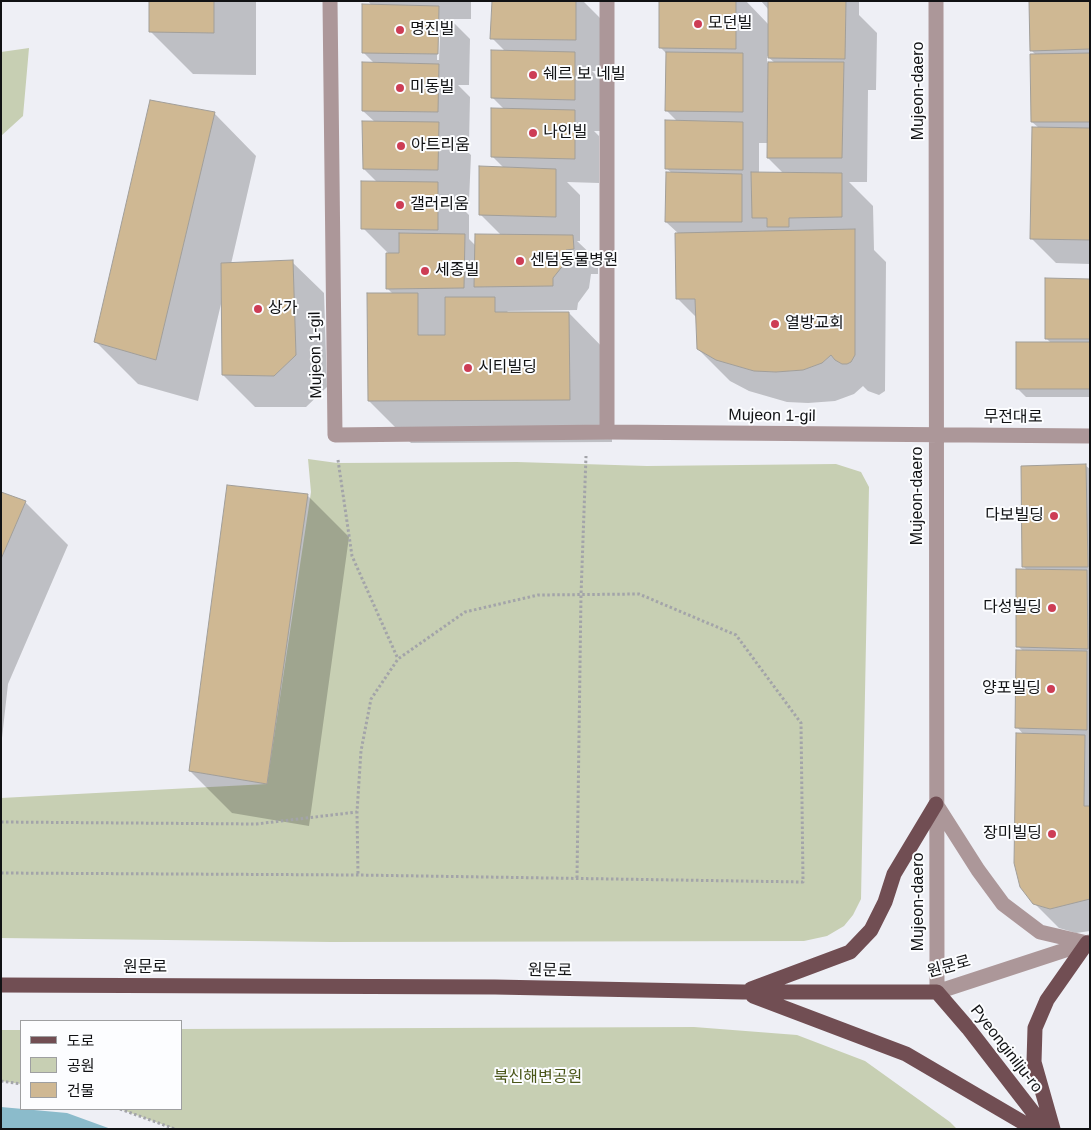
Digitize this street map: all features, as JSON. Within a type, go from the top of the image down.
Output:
[{"type":"main road","points":[[743,992],[850,952],[871,930],[885,902],[894,874],[936,804]]},
{"type":"main road","points":[[1053,1129],[1034,1062],[1036,1028],[1047,1000],[1089,942]]},
{"type":"main road","name":"원문로","points":[[1,985],[485,987],[743,992],[937,992]]},
{"type":"main road","points":[[743,992],[906,1054],[1034,1129]]},
{"type":"main road","name":"Pyeonginilju-ro","points":[[937,992],[968,1028],[1046,1129]]},
{"type":"street","name":"Mujeon 1-gil","points":[[330,1],[335,435],[587,432],[936,435]]},
{"type":"street","points":[[607,1],[607,432]]},
{"type":"street","name":"Mujeon-daero","points":[[936,1],[937,992]]},
{"type":"street","name":"무전대로","points":[[936,435],[1090,436]]},
{"type":"street","points":[[936,804],[978,870],[1003,904],[1040,932],[1089,942]]},
{"type":"street","name":"원문로","points":[[937,992],[1089,942]]},
{"type":"path","points":[[577,878],[581,595],[587,432]]},
{"type":"path","points":[[335,435],[352,556],[398,659]]},
{"type":"path","points":[[1,873],[358,875],[803,882],[801,723],[736,634],[640,594],[538,595],[465,612],[398,659],[371,699],[361,751],[357,812],[358,875]]},
{"type":"path","points":[[1,822],[256,824],[357,812]]},
{"type":"path","points":[[1,1081],[20,1084]]},
{"type":"path","points":[[123,1110],[175,1129]]},
{"type":"green space","points":[[29,48],[23,116],[1,136],[1,52]]},
{"type":"green space","points":[[308,459],[337,463],[517,462],[647,466],[836,464],[861,472],[869,487],[861,899],[853,915],[844,926],[827,936],[804,941],[331,942],[1,938],[1,798],[267,784],[311,492]]},
{"type":"green space","name":"북신해변공원","points":[[694,1027],[797,1035],[865,1061],[957,1129],[175,1129],[123,1110],[182,1110],[182,1029]]},
{"type":"green space","points":[[1,1030],[20,1030],[20,1084],[1,1081]]},
{"type":"water","points":[[1,1107],[67,1113],[111,1129],[1,1129]]},
{"type":"building","points":[[149,1],[214,1],[214,33],[149,32]]},
{"type":"building","points":[[492,1],[576,1],[576,40],[490,39]]},
{"type":"building","name":"모던빌","points":[[659,1],[736,1],[736,49],[659,48]]},
{"type":"building","points":[[768,1],[846,1],[845,59],[768,58]]},
{"type":"building","points":[[1029,1],[1090,1],[1090,49],[1030,51]]},
{"type":"building","name":"명진빌","points":[[362,4],[439,6],[438,54],[362,53]]},
{"type":"building","name":"쉐르 보 네빌","points":[[491,50],[575,52],[575,100],[491,98]]},
{"type":"building","points":[[666,52],[743,53],[743,112],[665,111]]},
{"type":"building","points":[[1090,53],[1090,122],[1031,122],[1030,54]]},
{"type":"building","name":"미동빌","points":[[362,62],[439,64],[438,112],[362,111]]},
{"type":"building","points":[[768,62],[844,62],[842,158],[767,158]]},
{"type":"building","points":[[150,100],[215,112],[156,360],[94,342]]},
{"type":"building","name":"나인빌","points":[[491,108],[575,110],[575,159],[491,157]]},
{"type":"building","points":[[665,120],[743,122],[743,170],[665,169]]},
{"type":"building","name":"아트리움","points":[[362,121],[439,122],[438,170],[363,169]]},
{"type":"building","points":[[1032,127],[1090,128],[1090,240],[1030,239]]},
{"type":"building","points":[[479,166],[556,169],[556,217],[479,215]]},
{"type":"building","points":[[666,172],[742,174],[742,222],[665,222]]},
{"type":"building","points":[[751,172],[842,173],[842,217],[789,218],[789,227],[767,227],[767,218],[752,218]]},
{"type":"building","name":"갤러리움","points":[[361,181],[438,182],[438,230],[361,229]]},
{"type":"building","name":"열방교회","points":[[855,229],[855,355],[851,362],[842,364],[831,355],[822,363],[803,370],[754,371],[716,360],[697,349],[695,299],[676,299],[675,233]]},
{"type":"building","name":"세종빌","points":[[399,233],[465,234],[464,288],[386,289],[386,253],[399,253]]},
{"type":"building","name":"센텀동물병원","points":[[475,234],[573,235],[574,249],[566,250],[565,263],[553,278],[553,286],[474,287]]},
{"type":"building","name":"상가","points":[[293,260],[296,355],[274,376],[222,375],[221,263]]},
{"type":"building","points":[[1045,278],[1090,279],[1090,339],[1045,339]]},
{"type":"building","name":"시티빌딩","points":[[367,293],[418,293],[418,335],[445,335],[445,297],[495,297],[495,312],[569,312],[570,400],[368,401]]},
{"type":"building","points":[[1016,342],[1090,342],[1090,389],[1016,389]]},
{"type":"building","name":"다보빌딩","points":[[1086,464],[1088,567],[1022,567],[1021,466]]},
{"type":"building","points":[[227,485],[308,494],[267,784],[189,771]]},
{"type":"building","points":[[1,492],[26,501],[1,559]]},
{"type":"building","name":"다성빌딩","points":[[1016,569],[1087,570],[1088,649],[1016,647]]},
{"type":"building","name":"양포빌딩","points":[[1016,650],[1087,651],[1087,730],[1015,728]]},
{"type":"building","name":"장미빌딩","points":[[1016,733],[1085,735],[1084,806],[1090,806],[1090,899],[1050,909],[1033,904],[1020,887],[1014,863]]},
{"type":"place","name":"모던빌","points":[[698,24]]},
{"type":"place","name":"명진빌","points":[[400,30]]},
{"type":"place","name":"쉐르 보 네빌","points":[[533,75]]},
{"type":"place","name":"미동빌","points":[[400,88]]},
{"type":"place","name":"나인빌","points":[[533,133]]},
{"type":"place","name":"아트리움","points":[[401,146]]},
{"type":"place","name":"갤러리움","points":[[400,205]]},
{"type":"place","name":"센텀동물병원","points":[[520,261]]},
{"type":"place","name":"세종빌","points":[[425,271]]},
{"type":"place","name":"상가","points":[[258,309]]},
{"type":"place","name":"열방교회","points":[[775,324]]},
{"type":"place","name":"시티빌딩","points":[[468,368]]},
{"type":"place","name":"다보빌딩","points":[[1054,516]]},
{"type":"place","name":"다성빌딩","points":[[1052,608]]},
{"type":"place","name":"양포빌딩","points":[[1051,689]]},
{"type":"place","name":"장미빌딩","points":[[1052,834]]}]
